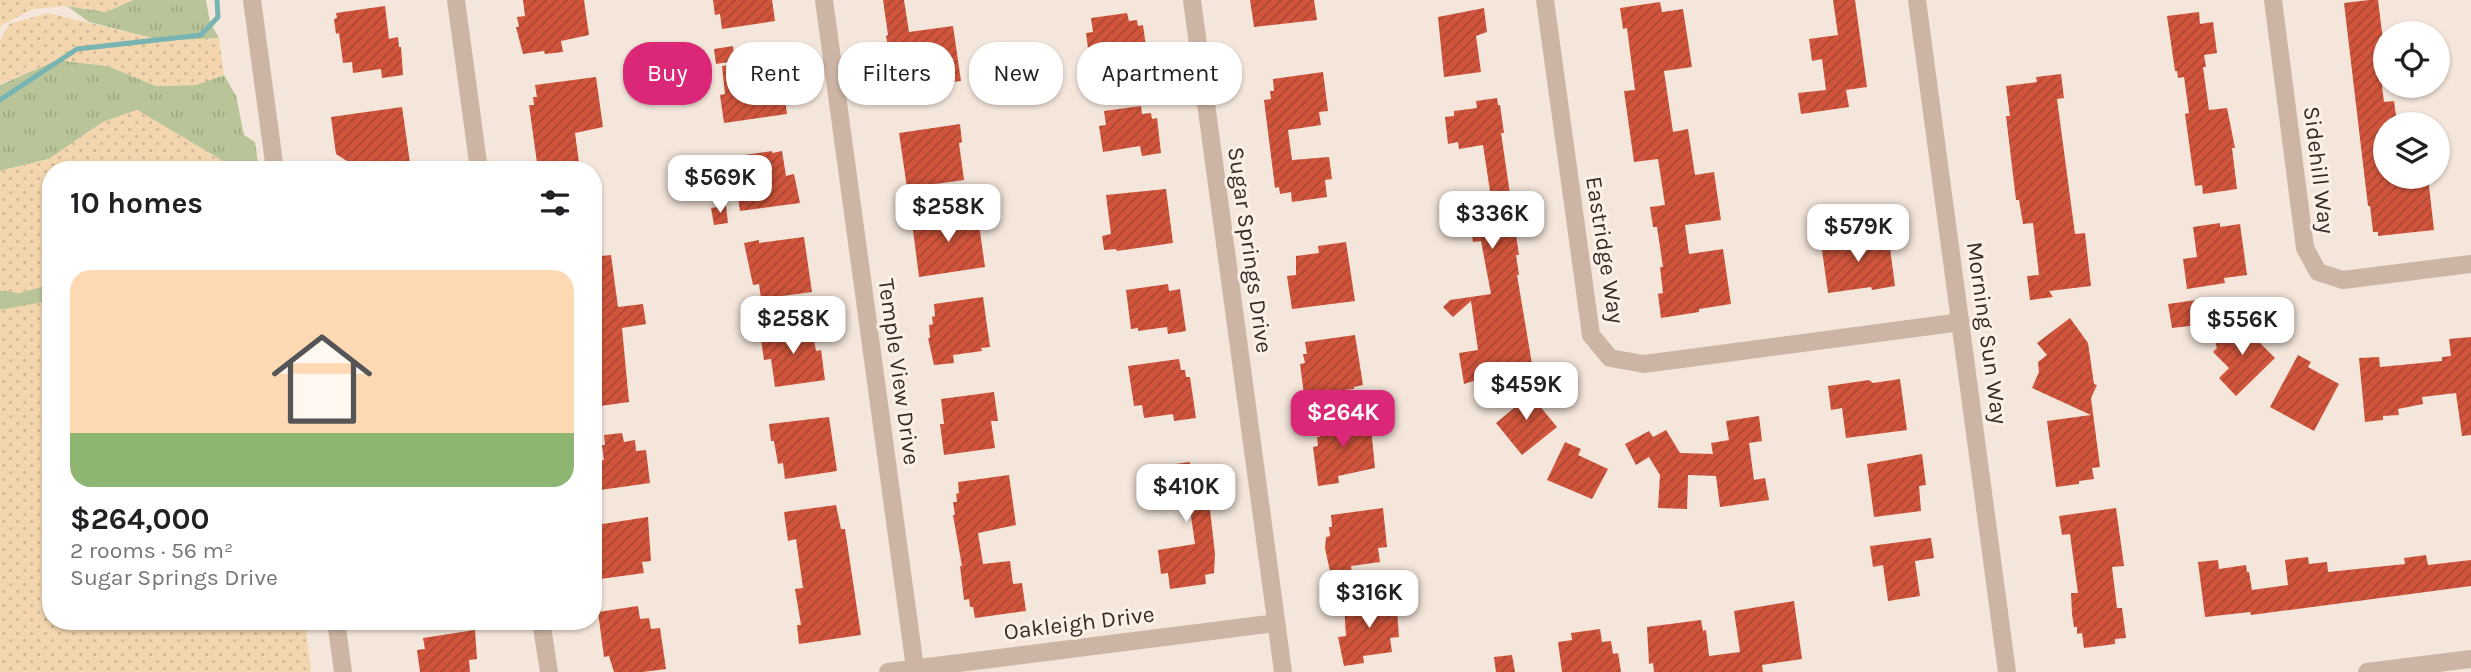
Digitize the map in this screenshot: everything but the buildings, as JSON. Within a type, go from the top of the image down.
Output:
[{"type":"street","points":[[252,0],[274,161]]},
{"type":"street","points":[[456,0],[478,161]]},
{"type":"street","name":"Temple View Drive","points":[[824,0],[915,668]]},
{"type":"street","name":"Sugar Springs Drive","points":[[1192,0],[1283,672]]},
{"type":"street","name":"Eastridge Way","points":[[1545,0],[1591,335],[1610,358],[1644,364],[1961,322]]},
{"type":"street","name":"Morning Sun Way","points":[[1917,0],[2007,672]]},
{"type":"street","name":"Sidehill Way","points":[[2273,0],[2305,248],[2318,272],[2343,280],[2471,264]]},
{"type":"street","name":"Oakleigh Drive","points":[[888,672],[1276,623]]},
{"type":"street","points":[[337,630],[343,672]]},
{"type":"street","points":[[542,630],[548,672]]},
{"type":"street","points":[[2367,672],[2471,659]]},
{"type":"green space","points":[[133,0],[206,0],[210,22],[219,38],[164,41],[89,22],[67,6],[106,12]]},
{"type":"green space","points":[[57,60],[108,66],[156,86],[195,85],[224,75],[236,96],[244,135],[255,142],[258,161],[223,161],[137,110],[103,122],[49,159],[0,171],[0,85]]},
{"type":"green space","points":[[42,287],[42,303],[0,310],[0,290],[19,293]]},
{"type":"sand","points":[[0,0],[133,0],[106,12],[67,6],[33,9],[0,26]]},
{"type":"sand","points":[[48,13],[164,41],[219,38],[224,75],[196,85],[156,86],[108,66],[57,60],[0,84],[0,41],[9,24]]},
{"type":"sand","points":[[137,110],[223,161],[42,161],[42,287],[19,293],[0,290],[0,171],[49,159],[103,122]]},
{"type":"sand","points":[[42,302],[42,630],[306,630],[311,672],[0,672],[0,310]]},
{"type":"waterway","points":[[0,100],[77,49],[201,35],[218,17],[217,0]]}]
